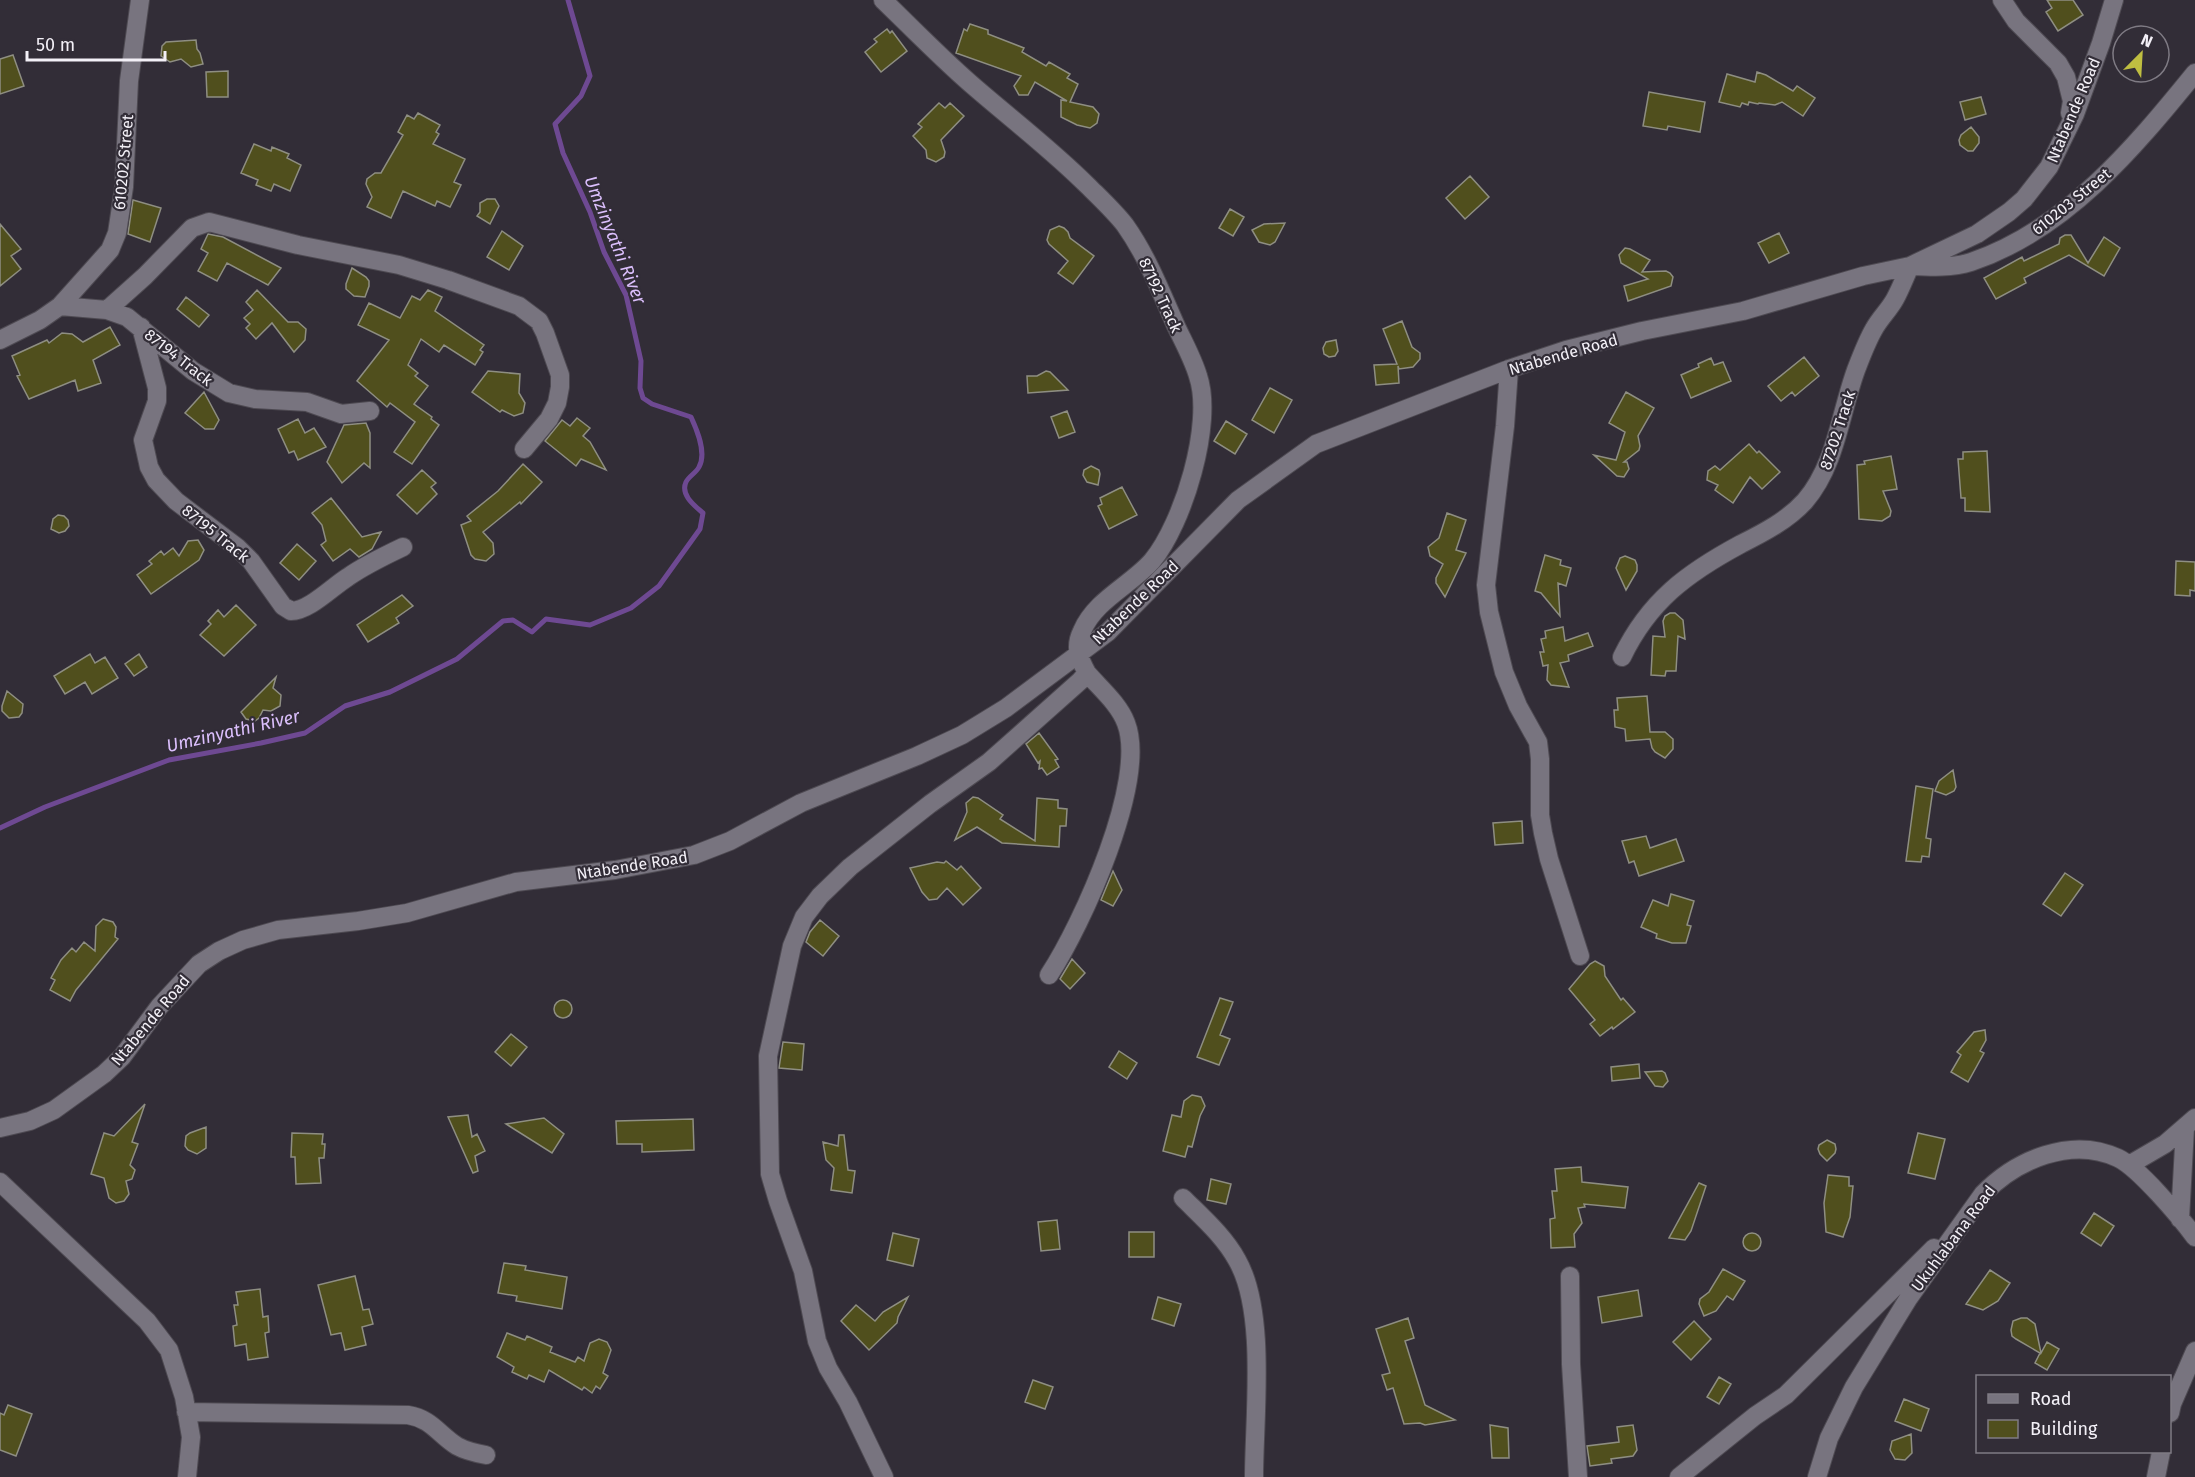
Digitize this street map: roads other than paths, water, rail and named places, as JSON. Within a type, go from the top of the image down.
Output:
[{"type":"street","name":"610202 Street","points":[[0,340],[40,320],[60,306],[110,250],[117,233],[124,187],[129,81],[140,0]]},
{"type":"street","name":"87192 Track","points":[[883,0],[970,84],[1057,155],[1125,225],[1149,267],[1199,378],[1202,414],[1196,458],[1186,495],[1168,537],[1152,561],[1100,606],[1085,624],[1078,640],[1077,656]]},
{"type":"street","points":[[2001,0],[2016,21],[2058,63],[2066,77],[2072,101],[2067,130]]},
{"type":"street","name":"Ntabende Road","points":[[0,1128],[30,1121],[54,1110],[104,1074],[122,1057],[159,1007],[199,964],[219,951],[243,940],[278,930],[407,913],[516,882],[615,870],[694,855],[730,841],[801,803],[917,756],[962,735],[1006,708],[1108,632],[1238,500],[1316,444],[1509,369],[1566,350],[1642,331],[1743,311],[1863,276],[1910,266],[1977,234],[2009,212],[2049,167],[2067,130],[2101,43],[2114,0]]},
{"type":"street","name":"610203 Street","points":[[1910,266],[1942,267],[1970,262],[2008,246],[2037,230],[2101,179],[2144,136],[2195,73]]},
{"type":"street","points":[[107,310],[145,276],[192,228],[209,222],[298,245],[399,265],[448,280],[519,306],[539,321],[549,343],[561,375],[557,403],[549,419],[524,449]]},
{"type":"street","name":"87202 Track","points":[[1622,657],[1642,621],[1678,583],[1696,570],[1764,533],[1804,502],[1825,473],[1856,370],[1874,329],[1894,300],[1910,266]]},
{"type":"street","name":"87194 Track","points":[[60,306],[107,310],[127,316],[193,371],[229,393],[255,399],[308,402],[340,414],[370,411]]},
{"type":"street","name":"87195 Track","points":[[141,327],[157,388],[157,401],[143,440],[149,467],[156,480],[176,501],[238,548],[251,561],[282,606],[291,611],[305,608],[346,577],[403,547]]},
{"type":"street","points":[[1509,369],[1505,426],[1486,585],[1494,636],[1504,672],[1518,706],[1538,742],[1540,815],[1543,833],[1580,957]]},
{"type":"street","points":[[1049,975],[1065,952],[1082,918],[1113,838],[1131,763],[1131,743],[1126,722],[1113,702],[1087,673],[1077,656]]},
{"type":"street","points":[[884,1477],[848,1402],[828,1368],[817,1341],[803,1271],[770,1174],[768,1056],[792,946],[804,917],[820,896],[850,867],[930,804],[989,762],[1058,703],[1087,673]]},
{"type":"street","points":[[2129,1165],[2165,1144],[2190,1123]]},
{"type":"street","points":[[2180,1219],[2190,1123]]},
{"type":"street","name":"Ukuhlabana Road","points":[[1817,1477],[1829,1438],[1854,1386],[1908,1299],[1983,1194],[1997,1180],[2040,1157],[2062,1150],[2084,1150],[2119,1158],[2129,1165],[2195,1237]]},
{"type":"street","points":[[0,1182],[147,1321],[169,1350],[191,1437],[187,1477]]},
{"type":"street","points":[[1183,1198],[1228,1245],[1239,1263],[1252,1304],[1256,1380],[1254,1477]]},
{"type":"street","points":[[1678,1477],[1755,1416],[1786,1395],[1941,1241],[1961,1225]]},
{"type":"street","points":[[1570,1276],[1571,1364],[1578,1477]]},
{"type":"street","points":[[2171,1408],[2195,1351]]},
{"type":"street","points":[[186,1412],[408,1415],[430,1423],[455,1445],[486,1455]]},
{"type":"street","points":[[2156,1477],[2161,1453]]},
{"type":"waterway","name":"Umzinyathi River","points":[[0,828],[45,807],[169,760],[305,733],[345,706],[390,692],[457,659],[503,621],[513,620],[532,632],[546,619],[590,625],[631,608],[659,586],[700,529],[703,513],[689,500],[685,491],[687,480],[698,469],[701,461],[702,448],[698,435],[691,417],[652,404],[643,398],[640,388],[641,361],[626,295],[604,252],[590,212],[563,153],[555,124],[581,96],[590,76],[568,0]]}]
